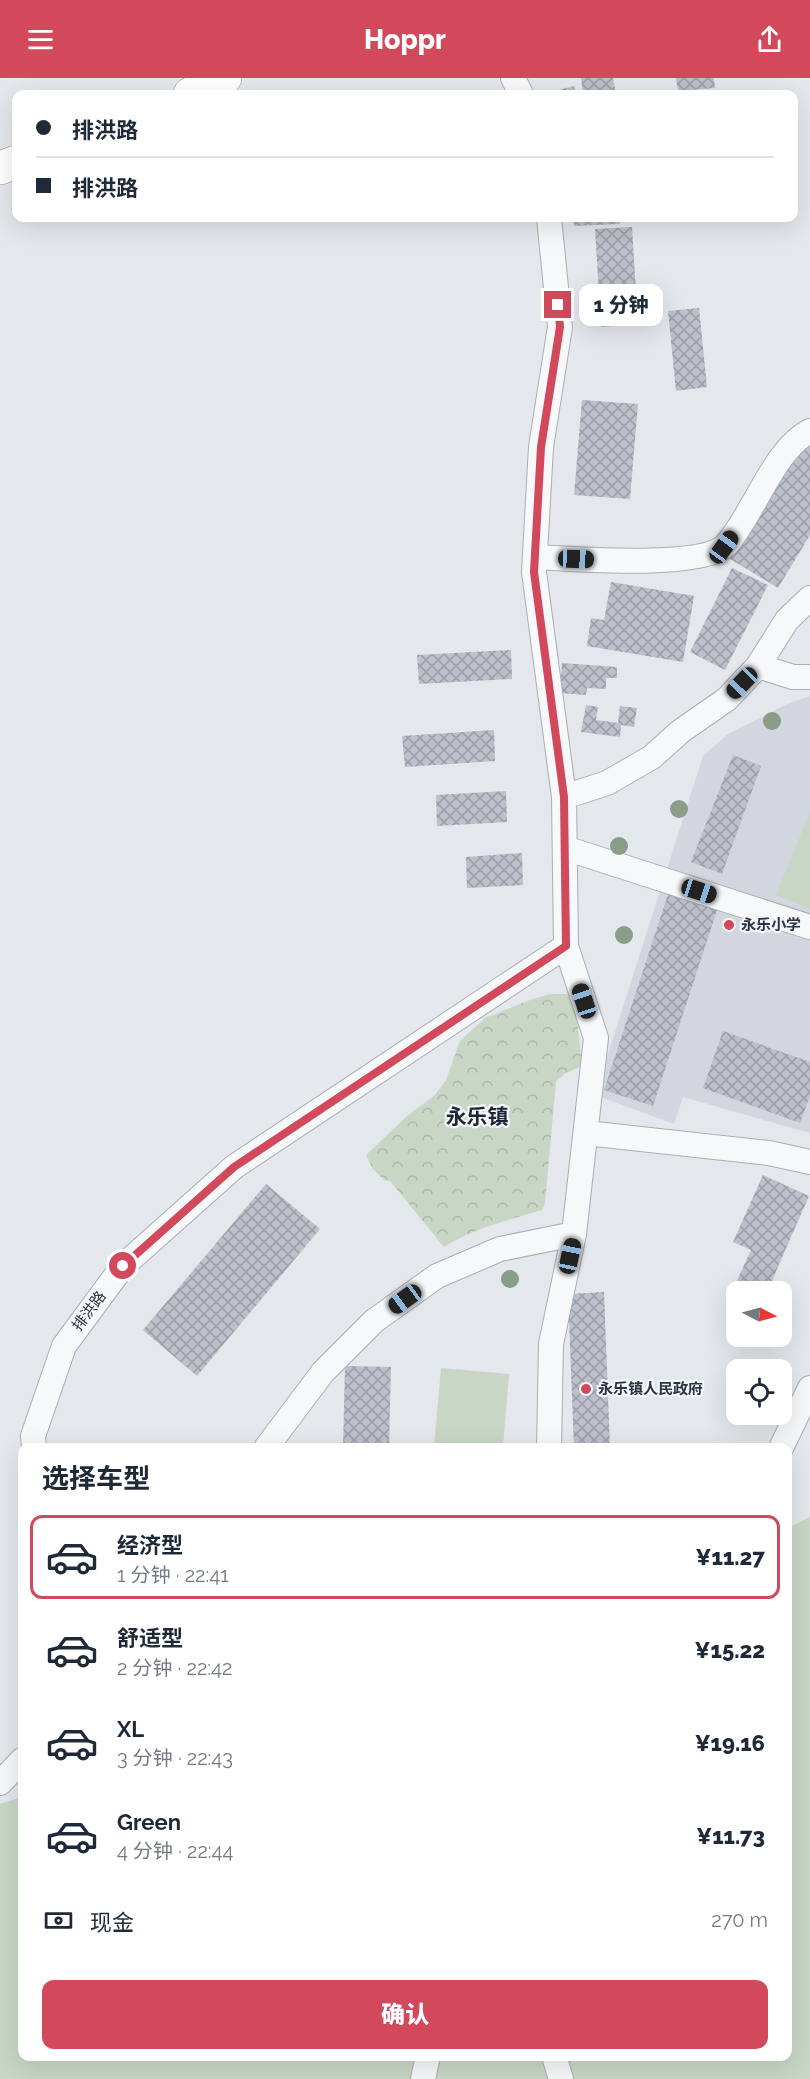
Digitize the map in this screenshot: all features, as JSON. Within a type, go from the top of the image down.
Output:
[{"type":"highway","points":[[199,90],[225,78]]},
{"type":"street","points":[[549,222],[560,327],[541,447],[534,572],[564,797],[566,946],[596,1038],[574,1234],[551,1344],[549,1443]]},
{"type":"street","points":[[535,557],[617,561],[698,557],[724,547],[786,453],[803,434],[810,430]]},
{"type":"street","points":[[564,797],[607,783],[652,757],[681,731],[727,699],[758,666],[788,620],[810,598]]},
{"type":"street","points":[[758,666],[793,677],[810,677]]},
{"type":"street","points":[[565,848],[810,927]]},
{"type":"street","name":"排洪路","points":[[34,1443],[33,1436],[64,1346],[123,1266],[234,1167],[566,946]]},
{"type":"street","points":[[586,1133],[769,1153],[810,1162]]},
{"type":"street","points":[[270,1443],[323,1372],[374,1321],[437,1276],[500,1249],[574,1234]]},
{"type":"street","points":[[783,1443],[810,1388]]},
{"type":"street","points":[[0,1783],[18,1764]]},
{"type":"street","points":[[423,2079],[427,2061]]},
{"type":"street","points":[[556,2061],[561,2079]]},
{"type":"shaded area","name":"永乐小学","points":[[810,696],[810,1133],[683,1097],[674,1124],[595,1095],[703,756],[728,734],[785,705]]},
{"type":"green space","points":[[810,812],[810,909],[776,895]]},
{"type":"green space","points":[[550,994],[566,994],[575,997],[582,1066],[566,1073],[556,1081],[545,1203],[542,1210],[480,1230],[444,1247],[390,1181],[384,1180],[373,1169],[366,1155],[407,1116],[435,1095],[446,1080],[460,1041],[485,1018]]},
{"type":"green space","points":[[441,1368],[509,1374],[503,1443],[434,1443]]},
{"type":"green space","points":[[810,1517],[810,2079],[0,2079],[0,1804],[18,1798],[18,2061],[792,2061],[792,1526]]},
{"type":"building","points":[[581,78],[613,78],[615,90],[582,90]]},
{"type":"building","points":[[676,78],[714,78],[715,88],[678,90]]},
{"type":"building","points":[[574,86],[575,90],[559,90]]},
{"type":"building","points":[[574,222],[620,222],[620,224],[574,226]]},
{"type":"building","points":[[632,227],[638,324],[601,327],[595,229]]},
{"type":"building","points":[[699,308],[707,387],[676,391],[668,311]]},
{"type":"building","points":[[582,400],[638,404],[630,499],[574,495]]},
{"type":"building","points":[[802,438],[810,443],[810,535],[778,588],[730,559]]},
{"type":"building","points":[[732,568],[768,585],[725,670],[690,652]]},
{"type":"building","points":[[611,582],[694,596],[683,662],[587,646],[591,618],[604,620]]},
{"type":"building","points":[[511,650],[512,679],[419,684],[417,655]]},
{"type":"building","points":[[562,663],[617,667],[617,678],[606,678],[606,689],[587,688],[586,695],[560,693]]},
{"type":"building","points":[[586,705],[598,707],[596,720],[618,723],[620,706],[637,708],[634,727],[621,725],[620,737],[581,732]]},
{"type":"building","points":[[494,730],[495,761],[405,767],[402,736]]},
{"type":"building","points":[[733,755],[761,766],[722,874],[691,862]]},
{"type":"building","points":[[506,791],[507,822],[437,826],[436,795]]},
{"type":"building","points":[[522,853],[523,885],[467,888],[466,857]]},
{"type":"building","points":[[671,885],[720,901],[653,1106],[604,1090]]},
{"type":"building","points":[[723,1031],[810,1062],[810,1096],[800,1123],[703,1088]]},
{"type":"building","points":[[763,1175],[809,1196],[772,1281],[737,1281],[751,1250],[733,1242]]},
{"type":"building","points":[[266,1184],[320,1229],[197,1376],[143,1330]]},
{"type":"building","points":[[604,1292],[610,1443],[574,1443],[568,1294]]},
{"type":"building","points":[[345,1366],[391,1367],[389,1443],[343,1443]]},
{"type":"place","name":"永乐小学","points":[[729,925]]},
{"type":"place","name":"永乐镇人民政府","points":[[586,1389]]},
{"type":"district","name":"永乐镇","points":[[477,1117]]},
{"type":"route","points":[[123,1266],[234,1167],[566,946],[564,797],[534,572],[541,447],[560,327],[558,305]]}]
